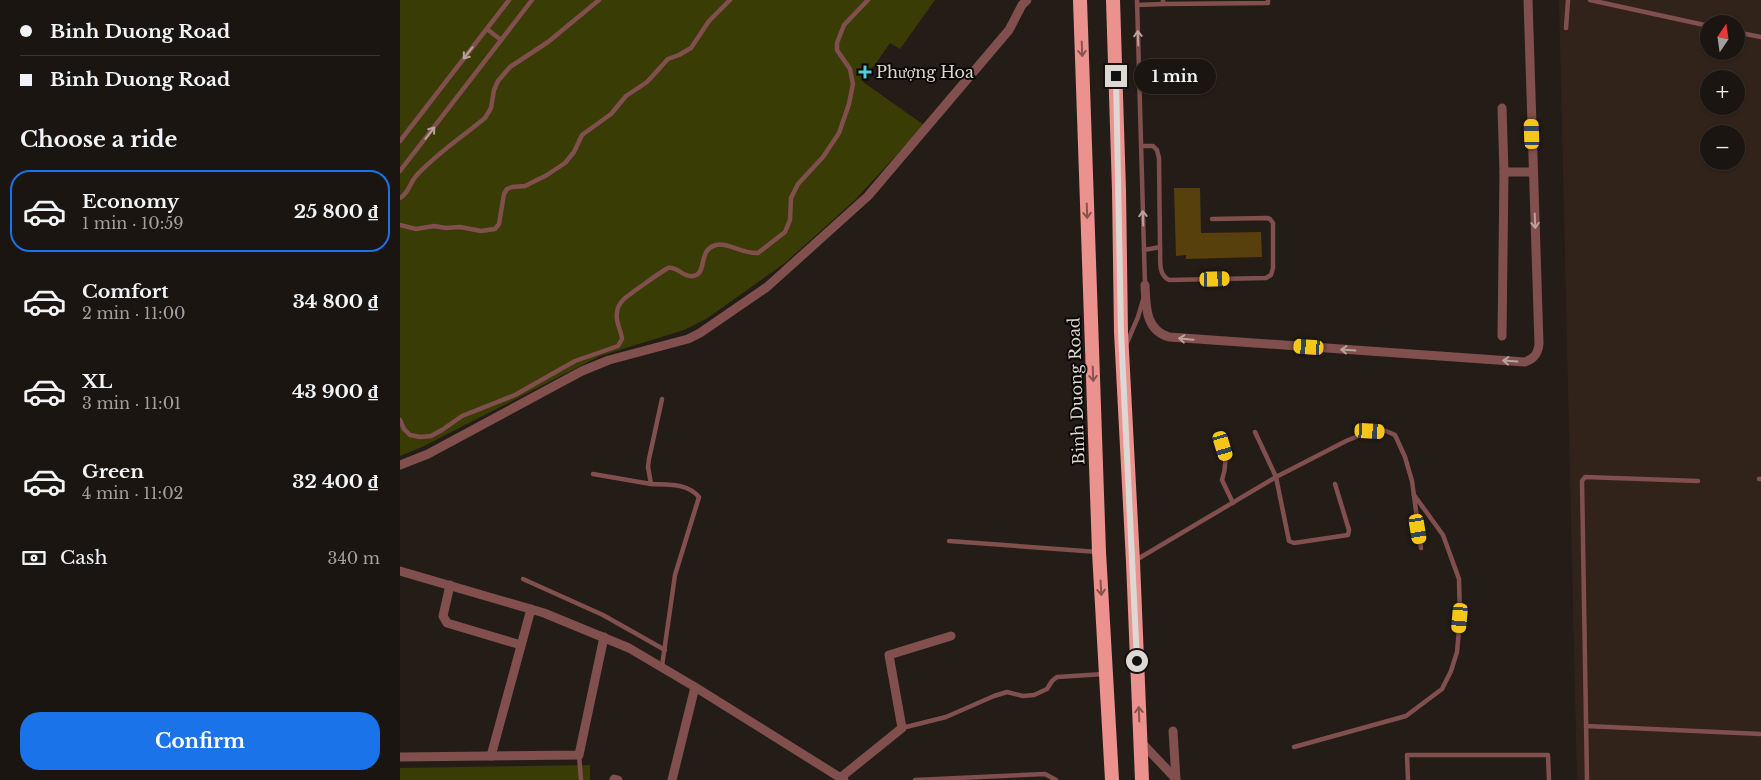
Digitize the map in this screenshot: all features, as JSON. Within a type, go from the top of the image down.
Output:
[{"type":"highway","name":"Binh Duong Road","points":[[1080,0],[1099,552],[1112,780]]},
{"type":"highway","points":[[1114,0],[1122,360],[1142,780]]},
{"type":"street","points":[[400,465],[428,454],[582,372],[609,360],[688,339],[700,333],[767,287],[868,196],[1009,30],[1026,0]]},
{"type":"street","points":[[1146,286],[1149,319],[1156,331],[1169,338],[1525,362],[1530,360],[1538,350],[1528,0]]},
{"type":"street","points":[[1502,108],[1504,172],[1502,336]]},
{"type":"street","points":[[1504,172],[1533,172]]},
{"type":"street","points":[[400,571],[531,609],[633,650],[662,666],[842,779],[902,728],[889,655],[951,636]]},
{"type":"street","points":[[450,585],[443,616],[448,623],[522,645]]},
{"type":"street","points":[[491,756],[531,609]]},
{"type":"street","points":[[400,757],[579,755],[604,637]]},
{"type":"street","points":[[672,780],[696,687]]},
{"type":"street","points":[[1173,731],[1176,779]]},
{"type":"street","points":[[1140,741],[1176,779]]},
{"type":"lane","points":[[400,141],[509,0]]},
{"type":"lane","points":[[400,171],[532,0]]},
{"type":"lane","points":[[400,198],[407,193],[413,180],[429,163],[485,118],[491,108],[494,90],[498,81],[510,67],[548,42],[599,0]]},
{"type":"lane","points":[[400,225],[416,229],[431,226],[460,227],[485,231],[495,229],[499,224],[504,194],[507,189],[525,186],[566,163],[582,135],[611,114],[626,96],[652,76],[668,59],[679,56],[691,48],[709,21],[730,0]]},
{"type":"lane","points":[[400,420],[404,429],[410,435],[420,438],[430,436],[462,416],[515,395],[575,361],[618,346],[622,337],[616,320],[620,304],[628,295],[664,270],[673,268],[688,276],[696,275],[701,270],[704,254],[711,247],[720,245],[748,253],[758,253],[784,234],[789,223],[790,203],[798,184],[824,157],[832,146],[842,124],[851,97],[853,84],[850,69],[837,50],[837,43],[844,25],[868,0]]},
{"type":"lane","points":[[1122,360],[1138,317],[1146,286],[1137,3],[1268,3],[1268,0]]},
{"type":"lane","points":[[1566,28],[1568,0]]},
{"type":"lane","points":[[1590,0],[1700,24]]},
{"type":"lane","points":[[486,29],[501,40]]},
{"type":"lane","points":[[1745,34],[1761,37]]},
{"type":"lane","points":[[1141,146],[1153,146],[1158,153],[1161,270],[1164,278],[1169,280],[1266,278],[1271,275],[1273,268],[1273,223],[1270,219],[1212,219]]},
{"type":"lane","points":[[1144,250],[1160,247]]},
{"type":"lane","points":[[651,484],[648,467],[649,459],[662,399]]},
{"type":"lane","points":[[1133,562],[1276,477],[1370,431],[1386,431],[1395,435],[1406,457],[1421,548]]},
{"type":"lane","points":[[1255,432],[1276,477],[1289,541],[1294,543],[1348,535],[1349,530],[1335,484]]},
{"type":"lane","points":[[1223,446],[1226,456],[1226,468],[1222,480],[1233,503]]},
{"type":"lane","points":[[593,474],[651,484],[681,486],[693,490],[699,497],[675,575],[662,666]]},
{"type":"lane","points":[[1587,780],[1582,481],[1585,477],[1698,481]]},
{"type":"lane","points":[[1294,747],[1406,716],[1442,690],[1451,671],[1457,652],[1460,618],[1459,579],[1443,535],[1413,494]]},
{"type":"lane","points":[[949,541],[1099,552]]},
{"type":"lane","points":[[523,579],[603,615],[665,650]]},
{"type":"lane","points":[[902,728],[946,717],[1007,692],[1023,696],[1034,695],[1047,689],[1057,677],[1106,674]]},
{"type":"lane","points":[[1586,726],[1761,734]]},
{"type":"lane","points":[[579,755],[581,780]]},
{"type":"lane","points":[[1408,780],[1407,755],[1548,755],[1548,780]]},
{"type":"lane","points":[[915,780],[1045,774],[1056,780]]},
{"type":"shaded area","points":[[400,0],[935,0],[900,49],[890,43],[863,82],[924,125],[855,200],[785,263],[706,319],[684,330],[600,356],[422,447],[400,456]]},
{"type":"shaded area","points":[[1559,0],[1761,0],[1761,780],[1577,780]]},
{"type":"shaded area","points":[[590,765],[590,780],[400,780],[400,768]]},
{"type":"building","points":[[1174,188],[1200,188],[1201,233],[1261,232],[1262,257],[1186,259],[1186,255],[1176,256]]},
{"type":"place","name":"Phượng Hoa","points":[[865,72]]},
{"type":"route","points":[[1116,76],[1121,332],[1137,661]]}]
